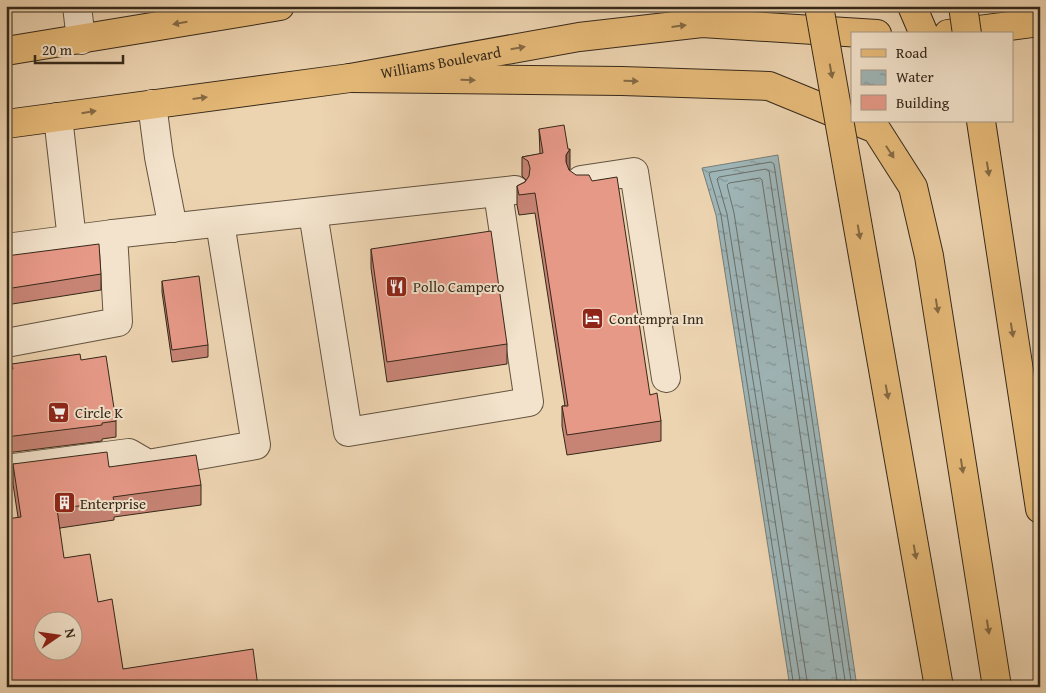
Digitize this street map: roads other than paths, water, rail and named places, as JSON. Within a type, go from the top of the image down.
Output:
[{"type":"main road","points":[[6,51],[280,6]]},
{"type":"main road","points":[[819,6],[939,687]]},
{"type":"main road","points":[[912,6],[923,32]]},
{"type":"main road","points":[[963,6],[967,32]]},
{"type":"main road","points":[[963,32],[1040,22]]},
{"type":"main road","name":"Williams Boulevard","points":[[6,124],[350,78],[579,38],[702,23],[851,32]]},
{"type":"main road","points":[[350,78],[622,81],[769,86],[851,120]]},
{"type":"main road","points":[[856,122],[876,130],[912,187],[915,196],[929,256],[997,687]]},
{"type":"main road","points":[[981,122],[1040,509]]},
{"type":"lane","points":[[77,6],[81,40]]},
{"type":"lane","points":[[152,104],[159,157],[173,228]]},
{"type":"lane","points":[[58,117],[72,240]]},
{"type":"lane","points":[[581,180],[634,172],[666,378]]},
{"type":"lane","points":[[6,248],[113,234],[506,192],[529,402],[348,432],[313,213]]},
{"type":"lane","points":[[6,469],[128,453],[148,464],[256,445],[220,223]]},
{"type":"lane","points":[[6,343],[118,322],[113,234]]},
{"type":"water","points":[[778,155],[857,687],[790,687],[716,215],[702,168]]},
{"type":"place","name":"Pollo Campero","points":[[397,286]]},
{"type":"place","name":"Contempra Inn","points":[[593,318]]},
{"type":"place","name":"Circle K","points":[[59,412]]},
{"type":"place","name":"Enterprise","points":[[64,503]]}]
